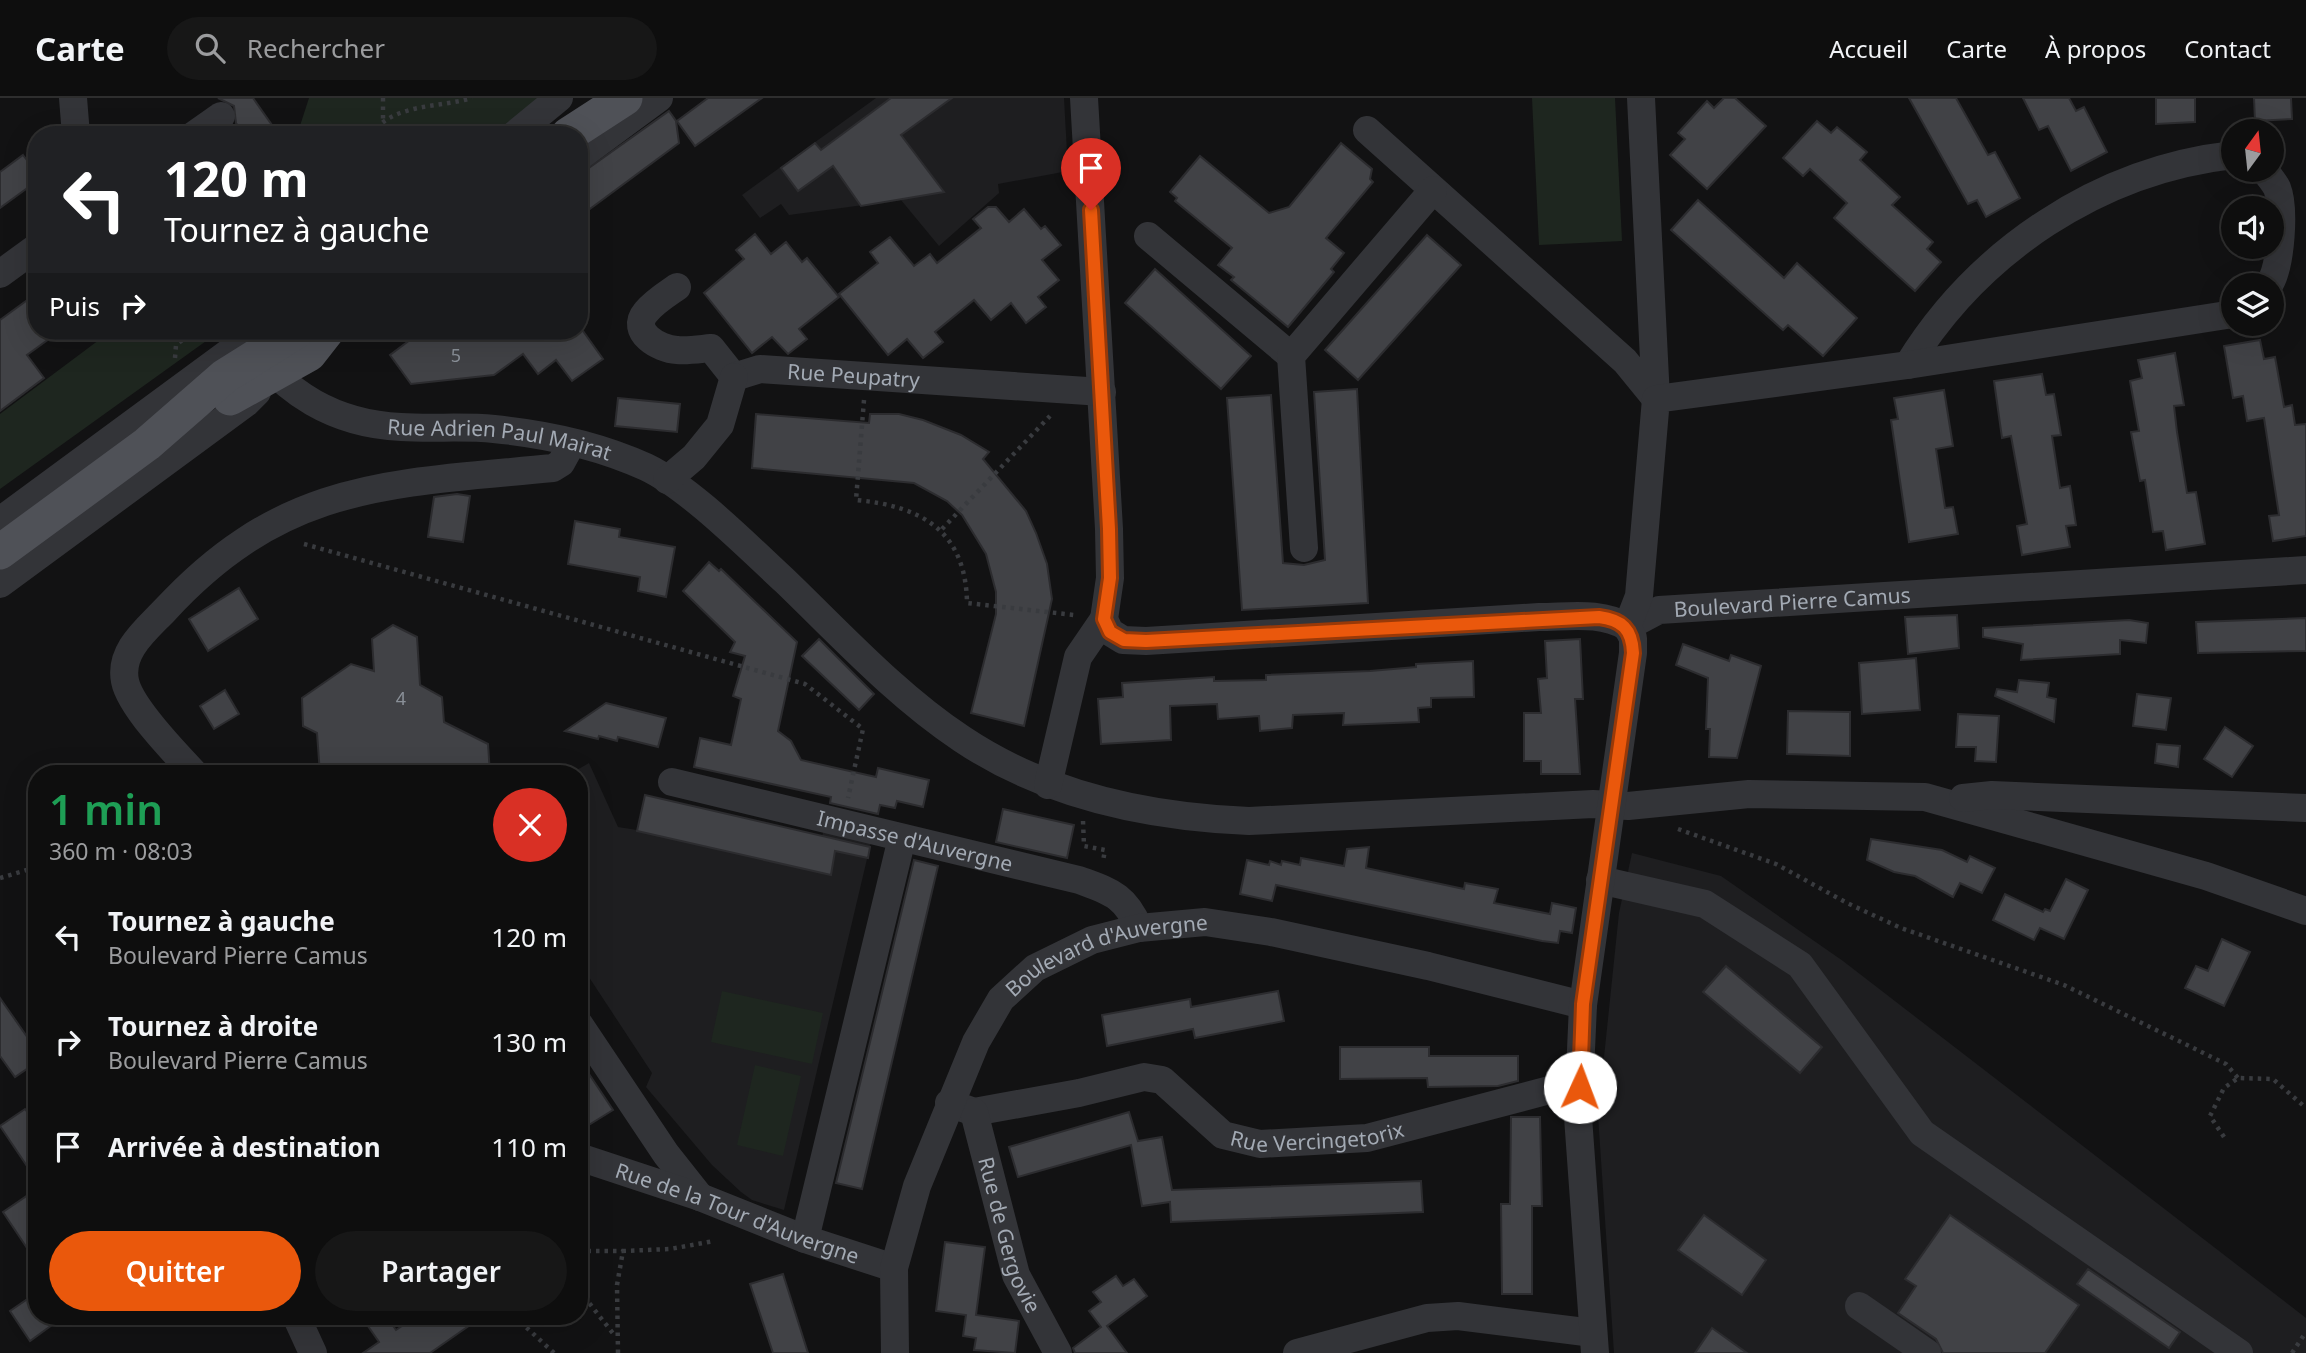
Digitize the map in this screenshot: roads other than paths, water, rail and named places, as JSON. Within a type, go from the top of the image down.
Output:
[{"type":"main road","points":[[553,126],[581,98]]},
{"type":"main road","points":[[570,126],[606,98]]},
{"type":"main road","points":[[582,126],[625,98]]},
{"type":"main road","points":[[0,552],[147,444],[259,350],[306,340]]},
{"type":"street","points":[[73,98],[75,126]]},
{"type":"street","points":[[525,126],[559,98]]},
{"type":"street","points":[[588,150],[659,98]]},
{"type":"street","points":[[1048,785],[1078,657],[1104,619],[1110,578],[1084,98]]},
{"type":"street","points":[[1627,627],[1639,596],[1656,399],[1642,98]]},
{"type":"street","points":[[207,126],[221,116]]},
{"type":"street","points":[[1367,130],[1625,361],[1656,399]]},
{"type":"street","points":[[1908,365],[1930,330],[1953,303],[2007,250],[2043,223],[2137,178],[2185,162],[2221,157]]},
{"type":"street","points":[[2273,182],[2278,189],[2280,232],[2279,258],[2273,273]]},
{"type":"street","points":[[1304,548],[1291,356],[1433,190]]},
{"type":"street","points":[[1148,236],[1291,356]]},
{"type":"street","points":[[0,274],[28,254]]},
{"type":"street","points":[[667,480],[694,457],[720,425],[734,377],[711,348],[674,350],[649,340],[642,333],[641,323],[645,312],[677,287]]},
{"type":"street","points":[[1656,399],[1908,365],[2221,316]]},
{"type":"street","points":[[0,521],[259,350]]},
{"type":"street","points":[[0,584],[246,403],[259,350]]},
{"type":"street","name":"Rue Adrien Paul Mairat","points":[[259,350],[311,402],[350,420],[402,427],[494,429],[572,443],[647,468],[667,480],[737,536],[885,676],[961,738],[1004,764],[1048,785],[1082,796],[1194,819],[1249,821],[1611,804],[1628,806],[1749,794],[1925,797],[1945,800]]},
{"type":"street","name":"Rue Peupatry","points":[[734,377],[760,369],[1102,392]]},
{"type":"street","points":[[187,765],[155,730],[125,685],[123,667],[131,647],[206,568],[262,529],[314,504],[351,492],[421,479],[553,468],[561,463],[572,443]]},
{"type":"street","name":"Boulevard Pierre Camus","points":[[1627,627],[1659,610],[1975,593],[2306,570]]},
{"type":"street","points":[[1104,619],[1110,632],[1124,640],[1146,641],[1539,618],[1599,617],[1614,619],[1627,627],[1633,638],[1583,1004],[1578,1116],[1594,1343],[1448,1317],[1427,1318],[1297,1353]]},
{"type":"street","name":"Impasse d'Auvergne","points":[[672,782],[1078,880],[1118,895],[1132,912],[1139,928]]},
{"type":"street","points":[[1945,800],[1992,795],[2306,808]]},
{"type":"street","points":[[1945,800],[2206,876],[2306,911]]},
{"type":"street","points":[[805,1239],[902,838]]},
{"type":"street","points":[[1600,880],[1705,904],[1800,965],[1922,1133],[2203,1343],[2239,1353]]},
{"type":"street","name":"Boulevard d'Auvergne","points":[[895,1353],[894,1268],[917,1186],[961,1107],[976,1042],[1002,999],[1035,968],[1092,940],[1139,928],[1205,922],[1271,932],[1428,966],[1583,1004]]},
{"type":"street","points":[[588,1037],[666,1154],[700,1197]]},
{"type":"street","name":"Rue Vercingetorix","points":[[961,1107],[1079,1093],[1144,1077],[1162,1080],[1223,1135],[1260,1143],[1367,1138],[1557,1088],[1580,1087]]},
{"type":"street","name":"Rue de Gergovie","points":[[961,1107],[1016,1275],[1058,1353]]},
{"type":"street","name":"Rue de la Tour d'Auvergne","points":[[588,1160],[700,1197],[805,1239],[894,1268]]},
{"type":"street","points":[[1859,1306],[1927,1353]]},
{"type":"street","points":[[300,1325],[313,1353]]}]
